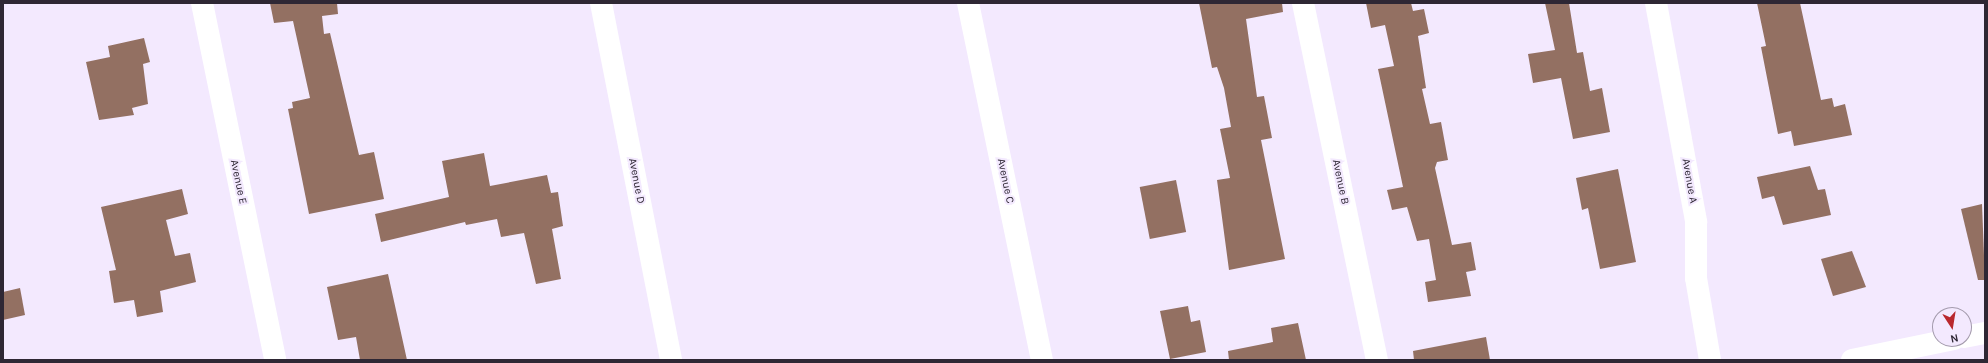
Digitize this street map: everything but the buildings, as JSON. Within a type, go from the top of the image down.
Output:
[{"type":"street","name":"Avenue E","points":[[202,3],[275,360]]},
{"type":"street","name":"Avenue D","points":[[601,3],[670,360]]},
{"type":"street","name":"Avenue C","points":[[968,3],[1042,360]]},
{"type":"street","name":"Avenue B","points":[[1303,3],[1377,360]]},
{"type":"street","name":"Avenue A","points":[[1656,3],[1696,222],[1696,278],[1710,360]]},
{"type":"street","points":[[1972,335],[1985,333]]},
{"type":"street","points":[[1852,360],[1932,344]]}]
